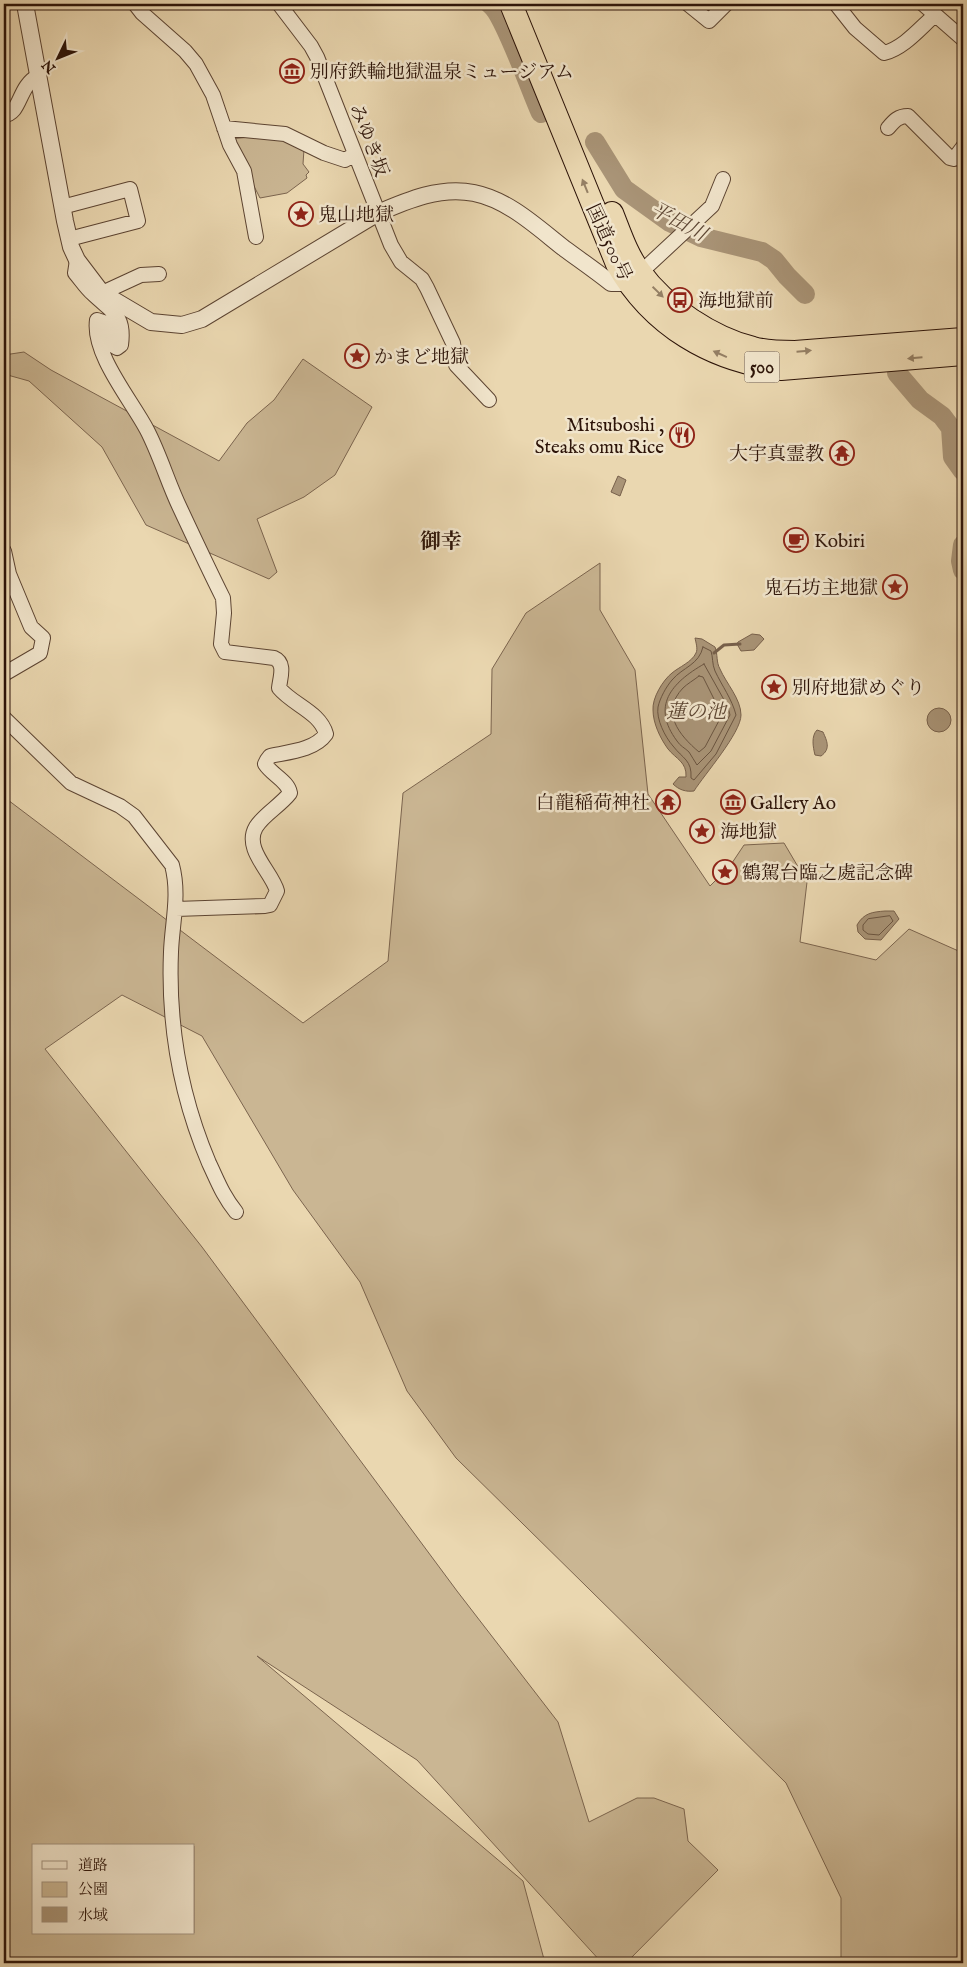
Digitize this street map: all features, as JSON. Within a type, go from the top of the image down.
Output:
[{"type":"highway","name":"国道500号","points":[[511,4],[609,248],[626,280],[654,312],[680,334],[728,358],[762,367],[781,369],[963,354]]},
{"type":"highway","name":"国道500号","points":[[527,4],[622,238],[626,280]]},
{"type":"highway","name":"国道500号","points":[[626,280],[668,301],[689,317],[720,336],[753,348],[772,352],[796,352],[963,339]]},
{"type":"street","points":[[25,4],[62,207],[69,239],[77,260],[102,293],[150,322],[182,325],[202,319],[378,213],[428,194],[449,192],[474,193],[515,211],[626,280],[712,206],[723,179]]},
{"type":"street","points":[[135,4],[142,13],[185,51],[196,64],[213,95],[230,145],[244,171],[256,237]]},
{"type":"street","name":"みゆき坂","points":[[279,4],[317,57],[391,245],[401,262],[422,279],[427,288],[452,343],[456,365],[489,400]]},
{"type":"street","points":[[688,4],[709,22],[726,4]]},
{"type":"street","points":[[836,4],[855,28],[884,53],[892,51],[935,15]]},
{"type":"street","points":[[923,4],[963,39]]},
{"type":"street","points":[[4,115],[10,115],[27,84],[38,76]]},
{"type":"street","points":[[888,128],[894,120],[902,116],[908,116],[950,158],[954,159],[963,147]]},
{"type":"street","points":[[224,128],[285,134],[324,153],[345,160],[355,154]]},
{"type":"street","points":[[62,207],[130,189],[136,208],[138,220],[69,239]]},
{"type":"street","points":[[77,260],[75,273],[92,294],[119,318],[123,331],[121,346],[117,348],[112,345],[110,330],[106,323],[97,320],[96,328],[99,342],[108,363],[148,431],[180,508],[223,598],[224,612],[221,644],[223,649],[229,654],[279,660],[282,664],[280,688],[286,697],[314,716],[324,726],[326,734],[321,741],[314,745],[270,756],[266,760],[269,769],[288,786],[290,793],[256,826],[253,835],[252,842],[262,865],[275,883],[277,892],[270,905],[176,908]]},
{"type":"street","points":[[102,293],[141,275],[159,274]]},
{"type":"street","points":[[4,550],[9,574],[31,627],[43,638],[40,653],[4,674]]},
{"type":"street","points":[[4,718],[71,783],[120,806],[134,816],[172,865],[175,875],[176,908],[171,950],[174,1037],[195,1131],[224,1198],[236,1212]]},
{"type":"green space","points":[[261,136],[290,141],[304,149],[303,164],[309,172],[306,175],[307,178],[287,193],[260,198],[230,139]]},
{"type":"green space","points":[[24,352],[51,370],[219,461],[247,423],[274,400],[303,359],[372,407],[335,475],[304,497],[257,519],[277,572],[269,579],[146,525],[102,447],[29,381],[4,374],[4,355]]},
{"type":"green space","points":[[600,563],[600,610],[635,670],[648,794],[710,886],[730,866],[744,845],[784,843],[807,882],[800,942],[876,960],[909,929],[963,953],[963,1963],[841,1963],[841,1898],[786,1783],[456,1458],[407,1391],[360,1282],[293,1190],[202,1036],[122,995],[45,1049],[202,1247],[457,1591],[558,1722],[589,1822],[637,1798],[654,1798],[684,1809],[688,1841],[718,1870],[626,1963],[602,1963],[417,1760],[257,1656],[523,1881],[545,1963],[4,1963],[4,797],[303,1023],[388,961],[403,793],[491,734],[492,669],[526,613]]},
{"type":"water","points":[[618,476],[626,480],[620,496],[611,492]]},
{"type":"water","points":[[752,634],[760,635],[764,639],[754,650],[741,651],[737,644],[738,642]]},
{"type":"water","name":"蓮の池","points":[[695,638],[702,639],[715,647],[719,666],[739,703],[741,715],[729,743],[694,791],[688,791],[680,789],[673,784],[679,777],[686,777],[685,768],[668,749],[660,735],[654,720],[653,705],[656,695],[665,680],[688,662],[696,653]]},
{"type":"water","points":[[939,708],[948,711],[951,720],[948,729],[939,732],[930,729],[927,720],[930,711]]},
{"type":"water","points":[[817,730],[823,732],[827,745],[826,751],[821,756],[815,755],[814,749],[813,738]]},
{"type":"water","points":[[894,911],[899,919],[881,940],[865,939],[858,932],[857,925],[869,914]]},
{"type":"waterway","name":"平田川","points":[[490,4],[503,22],[541,113]]},
{"type":"waterway","name":"平田川","points":[[595,142],[624,189],[670,222],[701,237],[762,252],[774,260],[805,294]]},
{"type":"waterway","name":"平田川","points":[[897,373],[920,400],[942,416],[951,428],[953,457],[963,471]]},
{"type":"waterway","name":"平田川","points":[[963,545],[961,561],[963,570]]},
{"type":"waterway","points":[[714,653],[724,645],[740,644]]},
{"type":"place","name":"別府鉄輪地獄温泉ミュージアム","points":[[292,71]]},
{"type":"place","name":"鬼山地獄","points":[[301,214]]},
{"type":"place","name":"海地獄前","points":[[680,300]]},
{"type":"place","name":"かまど地獄","points":[[357,356]]},
{"type":"place","name":"Mitsuboshi , Steaks omu Rice","points":[[682,435]]},
{"type":"place","name":"大宇真霊教","points":[[842,453]]},
{"type":"place","name":"Kobiri","points":[[796,540]]},
{"type":"place","name":"鬼石坊主地獄","points":[[895,587]]},
{"type":"place","name":"別府地獄めぐり","points":[[774,687]]},
{"type":"place","name":"白龍稲荷神社","points":[[668,802]]},
{"type":"place","name":"Gallery Ao","points":[[733,802]]},
{"type":"place","name":"海地獄","points":[[702,831]]},
{"type":"place","name":"鶴駕台臨之處記念碑","points":[[725,872]]},
{"type":"district","name":"御幸","points":[[441,541]]}]
